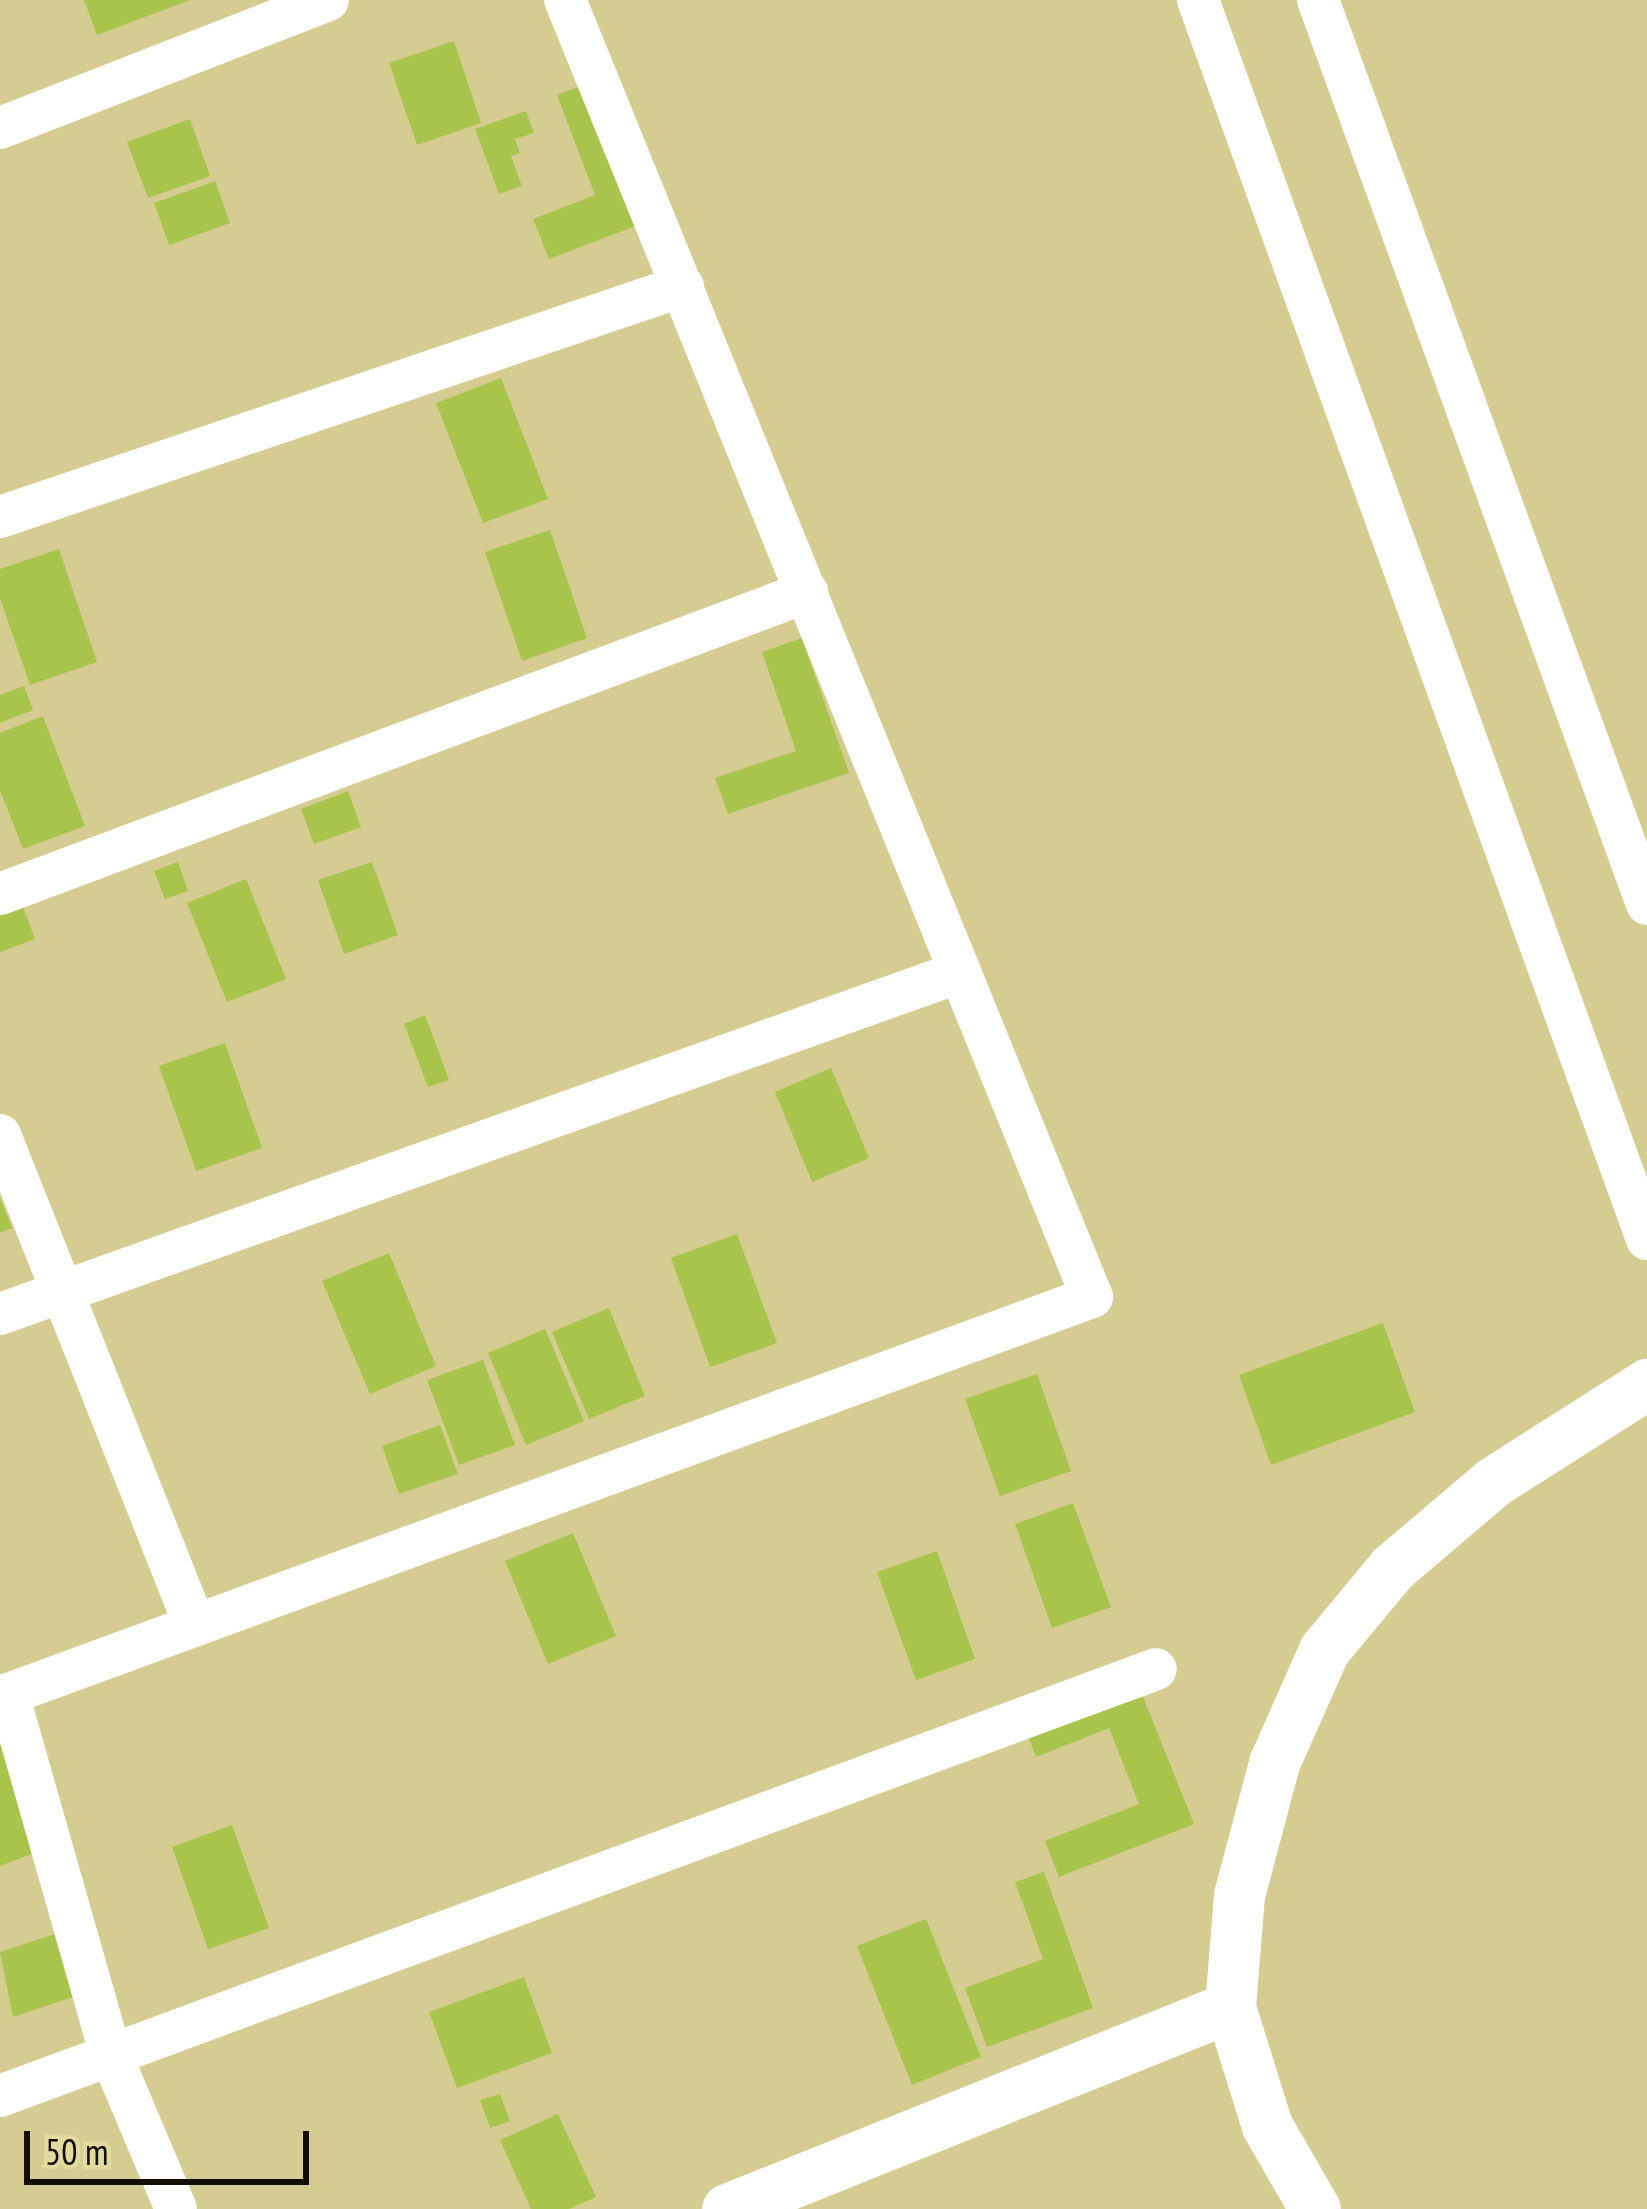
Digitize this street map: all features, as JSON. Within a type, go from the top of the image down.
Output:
[{"type":"street","points":[[0,128],[328,0]]},
{"type":"street","points":[[176,2209],[111,2055],[4,1695],[1092,1298],[565,0]]},
{"type":"street","points":[[1198,0],[1647,1239]]},
{"type":"street","points":[[1318,0],[1647,904]]},
{"type":"street","points":[[0,518],[683,286]]},
{"type":"street","points":[[0,894],[806,592]]},
{"type":"street","points":[[0,1314],[960,971]]},
{"type":"street","points":[[0,1135],[195,1625]]},
{"type":"street","points":[[1315,2209],[1267,2126],[1230,2007],[1245,1873],[1274,1763],[1324,1650],[1392,1568],[1493,1482],[1647,1384]]},
{"type":"street","points":[[0,2096],[1156,1670]]},
{"type":"street","points":[[727,2209],[1230,2007]]},
{"type":"building","points":[[84,0],[190,0],[97,35]]},
{"type":"building","points":[[454,41],[481,123],[417,145],[389,63]]},
{"type":"building","points":[[591,82],[646,222],[549,259],[533,219],[595,195],[557,95]]},
{"type":"building","points":[[526,111],[534,133],[515,139],[520,153],[511,156],[522,186],[499,194],[475,129]]},
{"type":"building","points":[[190,119],[210,176],[148,198],[127,142]]},
{"type":"building","points":[[215,181],[230,223],[169,245],[154,203]]},
{"type":"building","points":[[501,378],[548,499],[483,523],[436,403]]},
{"type":"building","points":[[550,530],[587,638],[522,661],[485,552]]},
{"type":"building","points":[[59,549],[97,662],[30,685],[0,598],[0,569]]},
{"type":"building","points":[[802,638],[849,773],[728,814],[715,778],[796,751],[762,652]]},
{"type":"building","points":[[24,686],[33,710],[0,723],[0,695]]},
{"type":"building","points":[[43,716],[85,826],[23,849],[0,790],[0,733]]},
{"type":"building","points":[[348,791],[361,827],[314,844],[301,809]]},
{"type":"building","points":[[178,862],[188,891],[165,899],[154,871]]},
{"type":"building","points":[[372,862],[398,935],[344,954],[318,880]]},
{"type":"building","points":[[246,879],[286,979],[227,1002],[187,903]]},
{"type":"building","points":[[22,904],[35,939],[0,952],[0,911]]},
{"type":"building","points":[[425,1015],[449,1080],[428,1087],[404,1024]]},
{"type":"building","points":[[225,1043],[262,1148],[196,1171],[159,1066]]},
{"type":"building","points":[[831,1068],[869,1158],[812,1182],[775,1092]]},
{"type":"building","points":[[0,1198],[12,1228],[0,1233]]},
{"type":"building","points":[[737,1234],[777,1343],[710,1367],[671,1258]]},
{"type":"building","points":[[389,1253],[436,1366],[370,1394],[322,1281]]},
{"type":"building","points":[[609,1308],[645,1396],[589,1419],[552,1332]]},
{"type":"building","points":[[1383,1323],[1415,1412],[1271,1465],[1239,1375]]},
{"type":"building","points":[[545,1329],[584,1421],[526,1445],[488,1353]]},
{"type":"building","points":[[483,1360],[515,1445],[459,1465],[427,1380]]},
{"type":"building","points":[[1037,1374],[1071,1471],[1000,1496],[965,1399]]},
{"type":"building","points":[[440,1425],[458,1474],[399,1494],[382,1446]]},
{"type":"building","points":[[1073,1503],[1111,1607],[1052,1628],[1015,1524]]},
{"type":"building","points":[[573,1533],[616,1636],[548,1664],[505,1561]]},
{"type":"building","points":[[937,1551],[975,1659],[916,1680],[877,1572]]},
{"type":"building","points":[[1137,1682],[1194,1824],[1059,1877],[1045,1841],[1139,1804],[1109,1728],[1036,1757],[1024,1726]]},
{"type":"building","points":[[0,1743],[42,1850],[0,1866]]},
{"type":"building","points":[[232,1825],[269,1928],[208,1949],[172,1847]]},
{"type":"building","points":[[1044,1872],[1093,2008],[987,2047],[965,1988],[1043,1959],[1015,1882]]},
{"type":"building","points":[[926,1919],[981,2057],[912,2085],[857,1946]]},
{"type":"building","points":[[61,1932],[81,1994],[13,2017],[0,1952]]},
{"type":"building","points":[[524,1977],[552,2053],[457,2088],[429,2012]]},
{"type":"building","points":[[500,2094],[510,2121],[490,2128],[480,2100]]},
{"type":"building","points":[[558,2114],[596,2197],[569,2209],[531,2209],[500,2140]]}]
